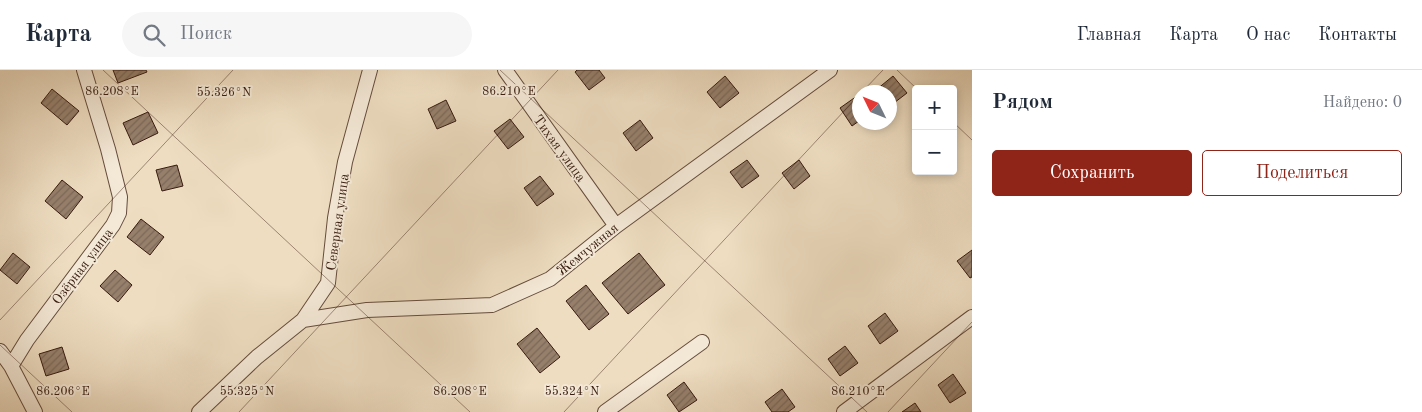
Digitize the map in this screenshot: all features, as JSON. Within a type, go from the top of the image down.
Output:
[{"type":"street","name":"Озёрная улица","points":[[11,366],[27,340],[113,225],[119,213],[120,197],[113,168],[84,70]]},
{"type":"street","name":"Северная улица","points":[[200,412],[257,357],[303,320],[328,283],[335,218],[345,162],[370,70]]},
{"type":"street","name":"Тихая улица","points":[[505,70],[616,226]]},
{"type":"street","name":"Жемчужная","points":[[303,320],[367,310],[492,305],[550,279],[616,226],[830,70]]},
{"type":"street","points":[[844,412],[972,317]]},
{"type":"street","points":[[604,412],[702,342]]},
{"type":"street","points":[[0,351],[11,366],[35,412]]},
{"type":"building","points":[[113,70],[146,70],[147,72],[118,83]]},
{"type":"building","points":[[577,70],[599,70],[605,78],[589,90],[575,72]]},
{"type":"building","points":[[725,76],[739,93],[720,108],[707,92]]},
{"type":"building","points":[[893,76],[907,93],[897,101],[897,85],[882,85]]},
{"type":"building","points":[[52,89],[79,111],[67,125],[41,103]]},
{"type":"building","points":[[446,100],[456,121],[437,129],[428,109]]},
{"type":"building","points":[[852,100],[852,126],[840,108]]},
{"type":"building","points":[[148,112],[158,133],[133,145],[123,123]]},
{"type":"building","points":[[510,119],[524,137],[508,149],[494,131]]},
{"type":"building","points":[[640,120],[653,138],[636,151],[623,133]]},
{"type":"building","points":[[747,160],[759,176],[742,188],[730,172]]},
{"type":"building","points":[[799,160],[810,176],[794,189],[782,173]]},
{"type":"building","points":[[177,165],[183,186],[162,191],[156,170]]},
{"type":"building","points":[[540,176],[554,194],[537,206],[524,188]]},
{"type":"building","points":[[62,180],[83,197],[66,219],[45,201]]},
{"type":"building","points":[[141,219],[164,237],[150,255],[127,237]]},
{"type":"building","points":[[972,250],[972,277],[970,278],[957,261]]},
{"type":"building","points":[[13,253],[30,267],[17,284],[0,270]]},
{"type":"building","points":[[639,253],[665,285],[628,314],[602,283]]},
{"type":"building","points":[[115,270],[132,285],[118,302],[100,286]]},
{"type":"building","points":[[586,285],[609,314],[589,330],[566,301]]},
{"type":"building","points":[[885,313],[898,331],[880,344],[868,326]]},
{"type":"building","points":[[537,328],[560,357],[540,373],[517,344]]},
{"type":"building","points":[[845,346],[858,363],[840,376],[828,359]]},
{"type":"building","points":[[62,347],[69,369],[46,376],[39,354]]},
{"type":"building","points":[[953,374],[966,393],[950,403],[938,385]]},
{"type":"building","points":[[684,382],[697,400],[679,412],[667,395]]},
{"type":"building","points":[[782,389],[795,407],[788,412],[772,412],[765,402]]},
{"type":"building","points":[[915,403],[921,412],[902,412]]}]
